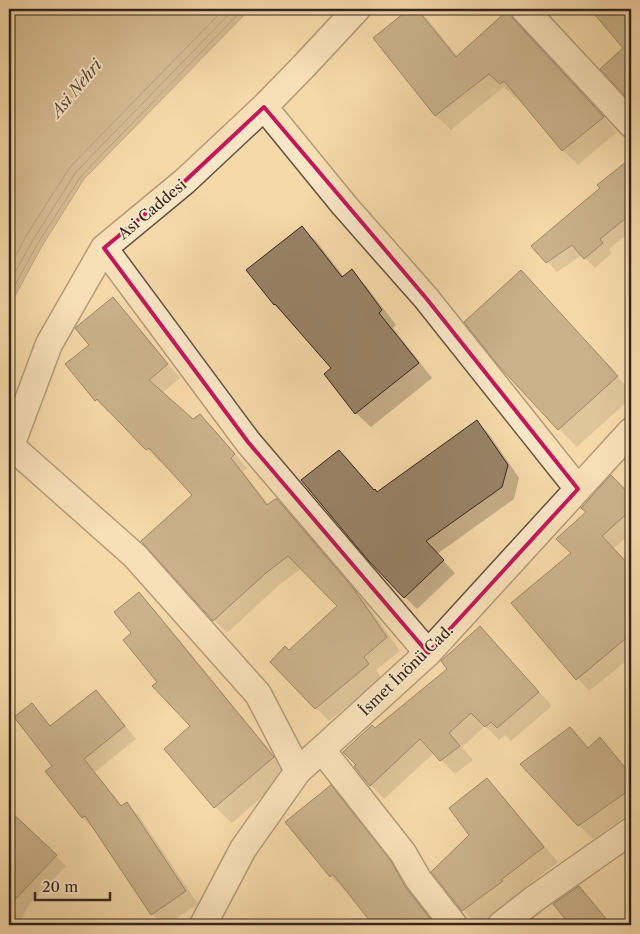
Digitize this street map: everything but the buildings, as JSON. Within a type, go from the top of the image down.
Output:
[{"type":"street","name":"Asi Caddesi","points":[[10,448],[49,344],[104,248],[185,181],[264,107],[357,9]]},
{"type":"street","points":[[524,9],[631,124]]},
{"type":"street","points":[[264,107],[344,205],[426,298],[578,489]]},
{"type":"street","points":[[104,248],[248,442],[428,653]]},
{"type":"street","name":"İsmet İnönü Cad.","points":[[203,925],[243,849],[298,772],[428,653],[631,431]]},
{"type":"street","points":[[10,448],[136,556],[258,694],[298,772]]},
{"type":"street","points":[[322,750],[403,852],[418,878],[454,925]]},
{"type":"street","points":[[501,925],[534,899],[631,831]]},
{"type":"highlighted area","points":[[264,107],[426,298],[578,489],[428,653],[248,442],[104,248],[185,181]]},
{"type":"water","name":"Asi Nehri","points":[[9,9],[250,9],[84,179],[42,246],[9,307]]}]
